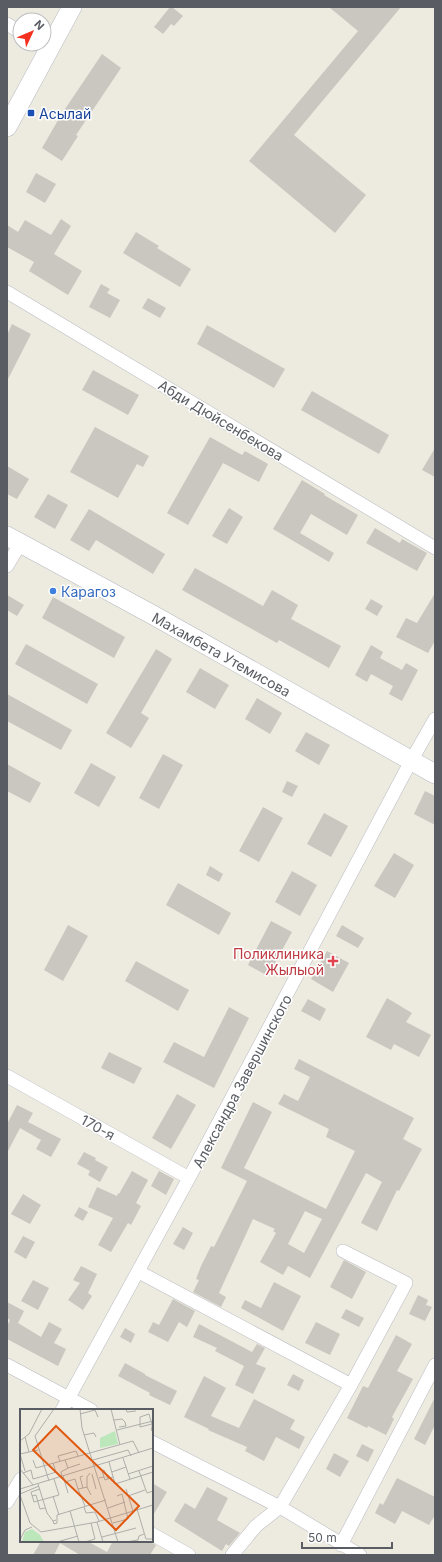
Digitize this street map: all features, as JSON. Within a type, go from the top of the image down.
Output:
[{"type":"street","points":[[52,36],[72,7]]},
{"type":"street","points":[[7,128],[42,52]]},
{"type":"street","name":"Абди Дюйсенбекова","points":[[7,292],[435,548]]},
{"type":"street","points":[[7,566],[14,540]]},
{"type":"street","name":"Махамбета Утемисова","points":[[14,540],[153,615],[435,774]]},
{"type":"street","name":"Александра Завершинского","points":[[65,1404],[139,1272],[411,761],[435,719]]},
{"type":"street","name":"170-я","points":[[7,1076],[189,1178]]},
{"type":"street","points":[[232,1555],[256,1526],[280,1507],[406,1283],[343,1251]]},
{"type":"street","points":[[139,1272],[350,1385]]},
{"type":"street","points":[[341,1545],[435,1365]]},
{"type":"street","points":[[7,1366],[65,1404],[86,1409]]},
{"type":"street","points":[[153,1443],[280,1507],[341,1545],[360,1555]]},
{"type":"street","points":[[7,1502],[20,1480]]},
{"type":"street","points":[[153,1535],[190,1555]]},
{"type":"building","points":[[170,7],[183,16],[174,26],[171,24],[163,34],[154,27]]},
{"type":"building","points":[[329,7],[401,7],[294,135],[366,195],[335,233],[249,161],[358,31]]},
{"type":"building","points":[[102,54],[121,68],[76,135],[78,136],[62,161],[42,148],[61,115]]},
{"type":"building","points":[[36,173],[56,184],[45,203],[26,192]]},
{"type":"building","points":[[61,219],[71,226],[54,254],[82,271],[68,295],[29,271],[34,262],[7,247],[7,225],[18,232],[25,220],[51,235]]},
{"type":"building","points":[[136,232],[159,246],[157,248],[191,269],[180,287],[123,253]]},
{"type":"building","points":[[101,284],[110,289],[107,293],[120,300],[110,318],[89,307]]},
{"type":"building","points":[[148,298],[166,308],[160,318],[142,308]]},
{"type":"building","points":[[12,324],[31,334],[7,381],[7,335]]},
{"type":"building","points":[[207,325],[285,369],[274,388],[197,344]]},
{"type":"building","points":[[93,370],[139,395],[128,415],[82,390]]},
{"type":"building","points":[[312,391],[389,435],[379,454],[301,410]]},
{"type":"building","points":[[95,427],[149,456],[143,467],[137,464],[118,498],[70,472]]},
{"type":"building","points":[[210,437],[242,455],[245,451],[268,464],[259,482],[223,463],[188,525],[167,513]]},
{"type":"building","points":[[435,448],[435,477],[422,470]]},
{"type":"building","points":[[7,466],[29,479],[17,499],[7,494]]},
{"type":"building","points":[[302,480],[358,515],[347,535],[311,514],[300,533],[334,553],[329,562],[273,529]]},
{"type":"building","points":[[48,494],[68,505],[55,529],[34,517]]},
{"type":"building","points":[[229,508],[243,517],[227,544],[212,536]]},
{"type":"building","points":[[89,509],[165,554],[153,574],[96,540],[89,551],[70,540]]},
{"type":"building","points":[[375,528],[400,543],[402,539],[427,553],[417,571],[366,543]]},
{"type":"building","points":[[195,568],[263,606],[272,590],[298,605],[291,619],[341,646],[329,668],[279,640],[277,643],[182,590]]},
{"type":"building","points":[[435,593],[435,641],[428,653],[396,637],[406,618],[417,623]]},
{"type":"building","points":[[7,595],[24,605],[17,616],[7,610]]},
{"type":"building","points":[[53,597],[125,637],[114,658],[42,618]]},
{"type":"building","points":[[371,599],[383,606],[377,616],[365,609]]},
{"type":"building","points":[[26,644],[98,684],[87,704],[15,664]]},
{"type":"building","points":[[371,645],[383,652],[380,658],[402,670],[406,663],[418,670],[402,701],[389,694],[393,686],[371,674],[367,682],[355,675]]},
{"type":"building","points":[[156,649],[172,659],[141,713],[149,718],[131,748],[106,733]]},
{"type":"building","points":[[200,668],[229,685],[215,709],[186,692]]},
{"type":"building","points":[[7,694],[72,730],[61,750],[7,721]]},
{"type":"building","points":[[257,698],[282,713],[270,734],[245,719]]},
{"type":"building","points":[[306,732],[330,745],[319,765],[295,751]]},
{"type":"building","points":[[163,754],[183,765],[159,809],[139,798]]},
{"type":"building","points":[[91,763],[116,777],[99,807],[74,793]]},
{"type":"building","points":[[7,764],[41,783],[30,803],[7,791]]},
{"type":"building","points":[[287,781],[298,786],[292,797],[282,792]]},
{"type":"building","points":[[425,791],[435,796],[435,825],[414,814]]},
{"type":"building","points":[[263,807],[283,818],[259,862],[239,851]]},
{"type":"building","points":[[324,813],[348,826],[331,857],[307,844]]},
{"type":"building","points":[[394,853],[414,865],[395,898],[374,886]]},
{"type":"building","points":[[210,866],[223,874],[219,882],[206,875]]},
{"type":"building","points":[[292,871],[317,885],[300,916],[275,902]]},
{"type":"building","points":[[178,883],[231,913],[219,935],[166,905]]},
{"type":"building","points":[[271,921],[292,932],[268,976],[248,965]]},
{"type":"building","points":[[68,925],[88,936],[63,981],[44,970]]},
{"type":"building","points":[[342,925],[364,938],[358,948],[336,936]]},
{"type":"building","points":[[327,951],[349,963],[333,992],[311,979]]},
{"type":"building","points":[[136,961],[189,990],[178,1011],[125,981]]},
{"type":"building","points":[[387,998],[412,1013],[406,1022],[431,1035],[419,1057],[394,1044],[391,1050],[366,1037]]},
{"type":"building","points":[[308,999],[326,1009],[320,1021],[301,1011]]},
{"type":"building","points":[[229,1007],[249,1018],[214,1088],[163,1062],[174,1042],[204,1057]]},
{"type":"building","points":[[109,1052],[142,1068],[134,1084],[101,1068]]},
{"type":"building","points":[[299,1059],[414,1118],[403,1139],[422,1149],[399,1191],[397,1190],[377,1231],[361,1223],[382,1182],[366,1173],[310,1278],[288,1266],[283,1275],[260,1262],[276,1233],[273,1231],[275,1229],[253,1219],[219,1293],[226,1297],[221,1307],[193,1292],[199,1280],[196,1279],[201,1266],[211,1246],[214,1247],[247,1181],[221,1168],[253,1102],[272,1112],[244,1168],[326,1209],[355,1151],[326,1137],[329,1129],[278,1104],[284,1094],[298,1101],[310,1077],[294,1069]],"holes":[[[305,1211],[322,1219],[304,1253],[288,1244]]]},
{"type":"building","points":[[177,1094],[196,1105],[171,1149],[152,1138]]},
{"type":"building","points":[[17,1105],[33,1113],[28,1122],[61,1139],[51,1157],[36,1149],[41,1140],[20,1128],[7,1153],[7,1124]]},
{"type":"building","points":[[84,1152],[96,1158],[95,1160],[108,1167],[100,1182],[88,1175],[90,1171],[77,1164]]},
{"type":"building","points":[[132,1171],[148,1180],[136,1203],[141,1206],[131,1225],[128,1223],[111,1252],[98,1245],[113,1218],[88,1207],[97,1187],[117,1196]]},
{"type":"building","points":[[159,1171],[174,1179],[166,1195],[151,1186]]},
{"type":"building","points":[[23,1194],[41,1205],[30,1224],[11,1214]]},
{"type":"building","points":[[79,1207],[88,1212],[83,1221],[74,1216]]},
{"type":"building","points":[[183,1227],[193,1233],[184,1250],[173,1244]]},
{"type":"building","points":[[23,1236],[35,1242],[26,1259],[14,1252]]},
{"type":"building","points":[[344,1260],[366,1272],[352,1299],[330,1287]]},
{"type":"building","points":[[81,1266],[97,1274],[88,1293],[92,1296],[83,1310],[68,1300],[80,1283],[73,1280]]},
{"type":"building","points":[[33,1280],[49,1288],[38,1310],[21,1301]]},
{"type":"building","points":[[274,1282],[301,1296],[283,1331],[241,1308],[245,1300],[261,1308]]},
{"type":"building","points":[[418,1295],[428,1300],[426,1305],[432,1307],[425,1321],[409,1314]]},
{"type":"building","points":[[173,1299],[195,1311],[187,1327],[179,1322],[168,1342],[148,1332],[153,1322],[159,1325]]},
{"type":"building","points":[[7,1302],[24,1311],[18,1323],[41,1337],[49,1322],[62,1329],[54,1343],[66,1349],[58,1366],[7,1339],[7,1326],[10,1320],[7,1318]]},
{"type":"building","points":[[346,1309],[364,1318],[359,1327],[341,1318]]},
{"type":"building","points":[[316,1322],[340,1334],[330,1355],[305,1343]]},
{"type":"building","points":[[199,1324],[252,1352],[257,1344],[265,1348],[256,1364],[266,1368],[253,1394],[235,1385],[244,1366],[215,1351],[217,1348],[193,1337]]},
{"type":"building","points":[[125,1328],[135,1334],[131,1343],[120,1337]]},
{"type":"building","points":[[396,1335],[412,1344],[397,1371],[413,1379],[392,1417],[394,1419],[386,1435],[347,1418],[363,1386],[368,1388]]},
{"type":"building","points":[[125,1363],[177,1391],[170,1405],[149,1395],[150,1393],[118,1376]]},
{"type":"building","points":[[293,1374],[304,1380],[299,1391],[287,1385]]},
{"type":"building","points":[[204,1376],[226,1388],[211,1416],[239,1428],[254,1399],[295,1420],[290,1429],[305,1437],[299,1449],[276,1437],[264,1461],[245,1451],[247,1447],[208,1430],[209,1429],[184,1417]]},
{"type":"building","points":[[435,1397],[435,1425],[425,1445],[414,1439]]},
{"type":"building","points":[[362,1444],[374,1450],[368,1462],[356,1456]]},
{"type":"building","points":[[334,1453],[349,1461],[340,1477],[326,1469]]},
{"type":"building","points":[[397,1478],[435,1497],[435,1515],[429,1525],[402,1511],[395,1524],[375,1513],[380,1503],[383,1505]]},
{"type":"building","points":[[153,1484],[167,1492],[153,1515]]},
{"type":"building","points":[[207,1487],[228,1498],[217,1520],[240,1533],[229,1546],[226,1544],[222,1551],[174,1521],[185,1503],[195,1509]]},
{"type":"building","points":[[40,1542],[89,1542],[107,1552],[112,1542],[150,1542],[156,1545],[150,1555],[80,1555],[60,1543],[54,1555],[33,1555]]},
{"type":"place","name":"Асылай","points":[[31,113]]},
{"type":"place","name":"Карагоз","points":[[53,591]]},
{"type":"place","name":"Поликлиника Жылыой","points":[[333,961]]}]
